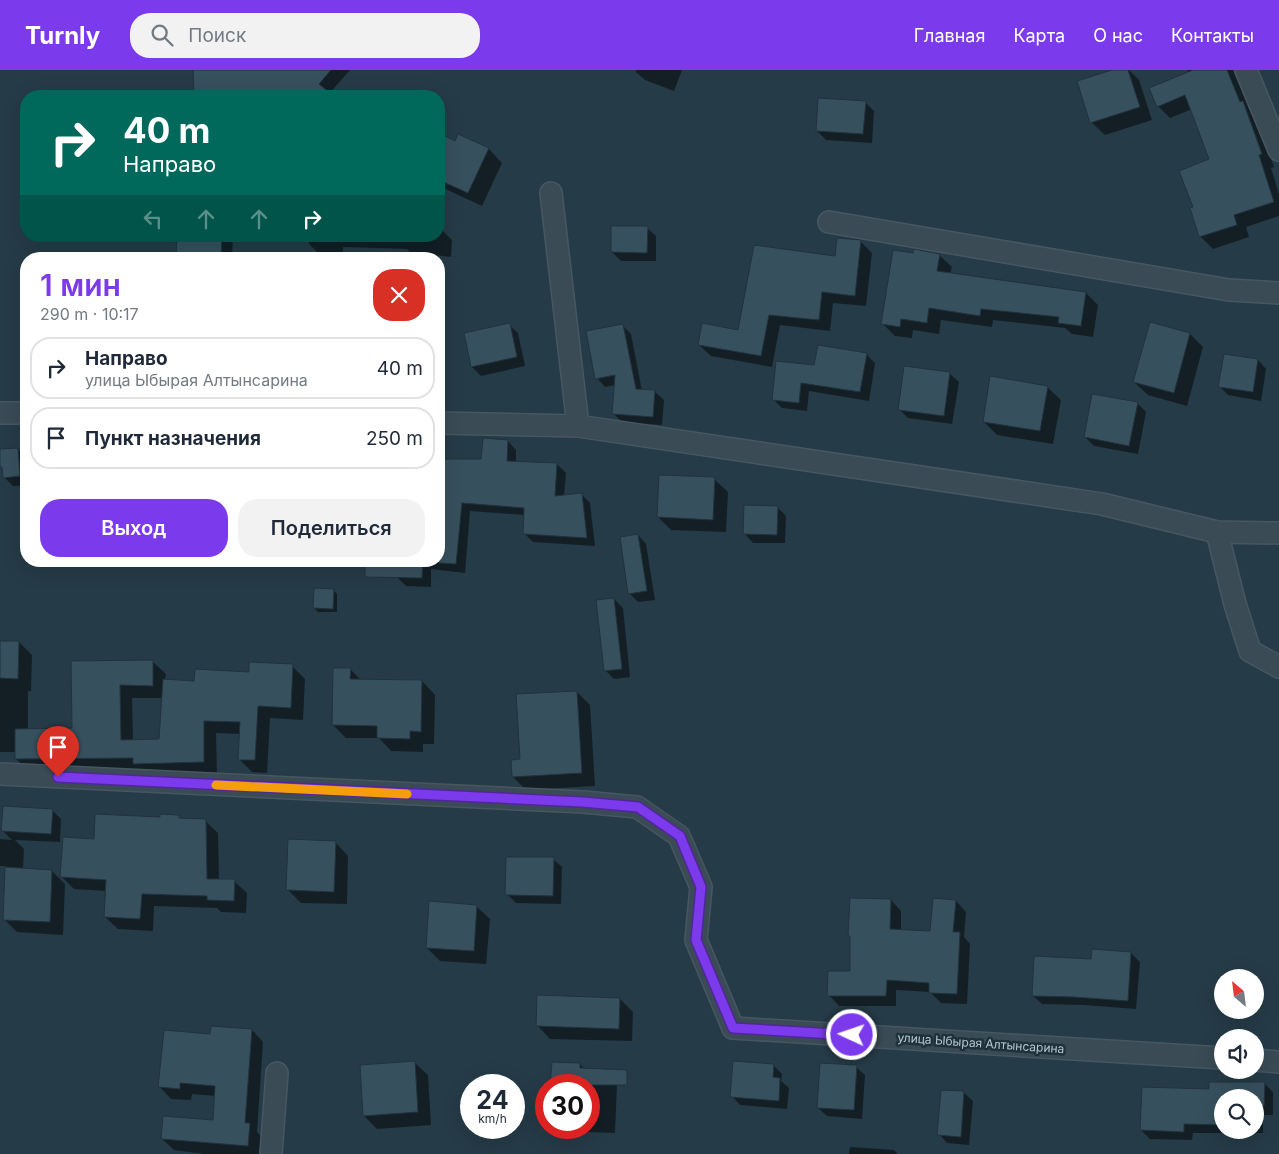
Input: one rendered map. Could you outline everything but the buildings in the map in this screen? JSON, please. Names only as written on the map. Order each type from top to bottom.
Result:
[{"type":"street","points":[[1246,70],[1279,150]]},
{"type":"street","points":[[551,193],[578,426]]},
{"type":"street","points":[[829,222],[1229,290],[1279,293]]},
{"type":"street","points":[[0,413],[20,413]]},
{"type":"street","points":[[445,423],[578,426],[1102,504],[1217,532],[1279,534]]},
{"type":"street","points":[[1217,532],[1235,604],[1250,651],[1279,667]]},
{"type":"street","name":"улица Ыбырая Алтынсарина","points":[[0,774],[583,802],[638,807],[680,836],[701,887],[696,940],[733,1028],[1214,1058]]},
{"type":"street","points":[[1264,1061],[1279,1062]]},
{"type":"street","points":[[271,1154],[277,1073]]},
{"type":"slow traffic","points":[[216,785],[407,794]]},
{"type":"route","points":[[58,777],[583,802],[638,807],[680,836],[701,887],[696,940],[733,1028],[852,1035]]}]
